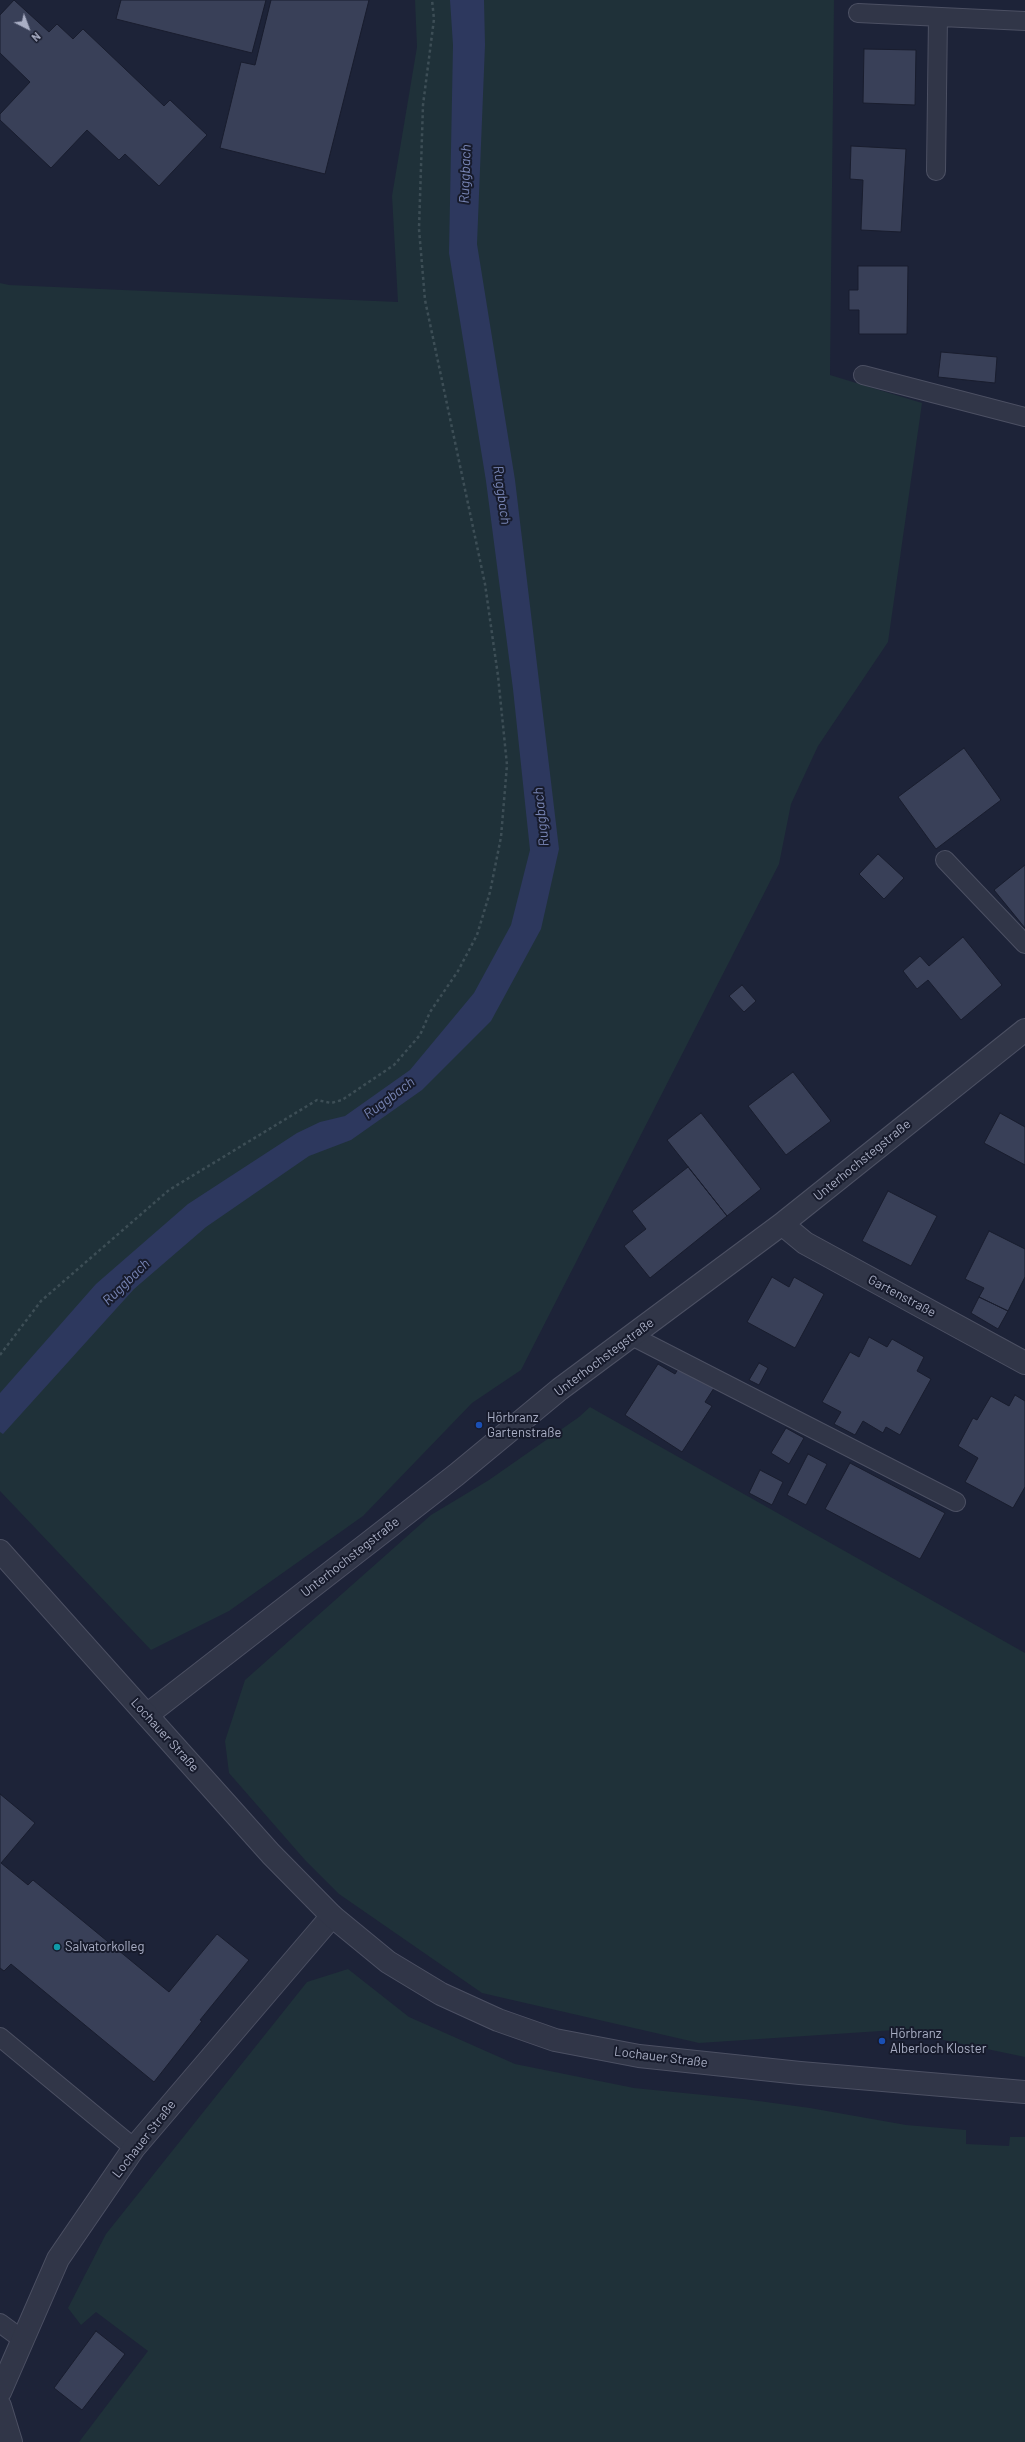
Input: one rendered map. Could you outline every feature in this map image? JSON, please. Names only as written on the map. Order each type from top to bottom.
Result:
[{"type":"street","name":"Unterhochstegstraße","points":[[147,1715],[474,1460],[560,1389],[782,1224],[1025,1030]]},
{"type":"street","name":"Gartenstraße","points":[[782,1224],[805,1243],[1025,1363]]},
{"type":"street","name":"Lochauer Straße","points":[[0,1551],[270,1854],[332,1916],[388,1962],[441,1994],[498,2020],[555,2040],[639,2056],[800,2073],[1025,2092]]},
{"type":"street","name":"Lochauer Straße","points":[[0,2392],[58,2259],[134,2148],[332,1916]]},
{"type":"street","points":[[0,2406],[11,2442]]},
{"type":"lane","points":[[858,13],[1025,21]]},
{"type":"lane","points":[[936,171],[938,17]]},
{"type":"lane","points":[[863,375],[1025,417]]},
{"type":"lane","points":[[945,860],[1025,944]]},
{"type":"lane","points":[[632,1336],[956,1502]]},
{"type":"lane","points":[[0,2037],[134,2148]]},
{"type":"lane","points":[[0,2323],[23,2340]]},
{"type":"path","points":[[0,1355],[41,1301],[169,1190],[317,1100],[331,1102],[342,1100],[394,1065],[420,1035],[430,1012],[458,971],[479,928],[490,892],[501,837],[507,765],[485,584],[425,300],[420,229],[420,180],[423,105],[434,19],[432,0]]},
{"type":"shaded area","points":[[415,0],[834,0],[830,375],[922,403],[888,642],[818,746],[791,804],[779,864],[521,1370],[472,1403],[363,1516],[229,1611],[151,1650],[0,1491],[0,283],[9,285],[398,302],[392,196],[417,47]]},
{"type":"shaded area","points":[[590,1407],[1025,1653],[1025,2057],[896,2030],[699,2043],[482,1993],[339,1894],[305,1860],[229,1773],[225,1741],[245,1680],[431,1515],[489,1480],[579,1417]]},
{"type":"shaded area","points":[[348,1969],[409,2017],[515,2064],[634,2088],[744,2099],[810,2108],[906,2125],[966,2130],[966,2144],[1009,2146],[1010,2137],[1025,2137],[1025,2442],[79,2442],[148,2351],[96,2312],[81,2325],[68,2308],[106,2234],[307,1982]]},
{"type":"water","name":"Ruggbach","points":[[450,0],[484,0],[485,45],[477,244],[515,480],[559,849],[541,929],[491,1021],[422,1090],[351,1140],[309,1156],[206,1227],[134,1289],[3,1434],[0,1432],[0,1393],[96,1284],[188,1204],[297,1133],[320,1122],[345,1116],[410,1070],[474,993],[511,925],[530,850],[513,689],[486,481],[449,253],[453,45]]},
{"type":"building","points":[[14,0],[49,32],[57,24],[73,39],[83,29],[164,106],[170,100],[207,135],[159,186],[125,154],[119,160],[87,130],[51,168],[0,120],[0,114],[30,82],[0,53],[0,15]]},
{"type":"building","points":[[121,0],[266,0],[252,53],[116,19]]},
{"type":"building","points":[[271,0],[369,0],[325,174],[220,148],[241,62],[255,65]]},
{"type":"building","points":[[864,49],[916,50],[915,105],[863,103]]},
{"type":"building","points":[[851,146],[906,149],[901,232],[861,230],[863,180],[850,179]]},
{"type":"building","points":[[858,266],[908,266],[907,334],[859,334],[859,310],[849,310],[849,290],[858,290]]},
{"type":"building","points":[[941,352],[997,357],[995,383],[938,377]]},
{"type":"building","points":[[964,748],[1001,800],[936,849],[898,797]]},
{"type":"building","points":[[878,854],[904,878],[884,899],[859,874]]},
{"type":"building","points":[[1025,865],[1025,928],[994,890]]},
{"type":"building","points":[[963,937],[1002,985],[961,1020],[928,980],[917,989],[903,971],[920,956],[929,966]]},
{"type":"building","points":[[742,985],[756,1001],[744,1012],[729,996]]},
{"type":"building","points":[[793,1072],[831,1121],[786,1155],[748,1106]]},
{"type":"building","points":[[701,1113],[761,1189],[727,1216],[667,1140]]},
{"type":"building","points":[[1000,1113],[1025,1127],[1025,1165],[984,1143]]},
{"type":"building","points":[[688,1167],[727,1216],[650,1278],[624,1246],[646,1229],[632,1211]]},
{"type":"building","points":[[888,1191],[937,1216],[911,1266],[862,1241]]},
{"type":"building","points":[[989,1231],[1025,1249],[1025,1277],[1008,1311],[979,1297],[984,1288],[965,1279]]},
{"type":"building","points":[[772,1277],[789,1287],[794,1277],[824,1294],[795,1348],[747,1322]]},
{"type":"building","points":[[979,1297],[1008,1311],[998,1329],[971,1313]]},
{"type":"building","points":[[869,1337],[887,1347],[892,1339],[924,1357],[917,1371],[931,1379],[900,1435],[886,1427],[883,1433],[863,1421],[855,1435],[834,1424],[841,1412],[822,1402],[850,1352],[859,1357]]},
{"type":"building","points":[[759,1363],[768,1368],[759,1385],[749,1380]]},
{"type":"building","points":[[658,1364],[675,1374],[680,1366],[714,1388],[705,1402],[712,1406],[682,1452],[625,1415]]},
{"type":"building","points":[[1015,1395],[1025,1401],[1025,1487],[1013,1508],[965,1482],[978,1458],[958,1446],[973,1418],[977,1420],[991,1396],[1009,1406]]},
{"type":"building","points":[[786,1428],[804,1438],[789,1464],[771,1453]]},
{"type":"building","points":[[808,1454],[827,1464],[806,1505],[787,1495]]},
{"type":"building","points":[[850,1463],[945,1513],[920,1559],[825,1509]]},
{"type":"building","points":[[760,1470],[783,1482],[772,1505],[749,1493]]},
{"type":"building","name":"Salvatorkolleg","points":[[0,1794],[35,1823],[1,1863],[28,1885],[33,1880],[169,1992],[217,1934],[249,1960],[200,2020],[202,2021],[154,2082],[11,1964],[4,1971],[0,1968]]},
{"type":"building","points":[[96,2331],[125,2354],[82,2410],[54,2388]]},
{"type":"place","name":"Hörbranz Gartenstraße","points":[[479,1425]]},
{"type":"place","name":"Salvatorkolleg","points":[[57,1947]]},
{"type":"place","name":"Hörbranz Alberloch Kloster","points":[[882,2041]]}]
